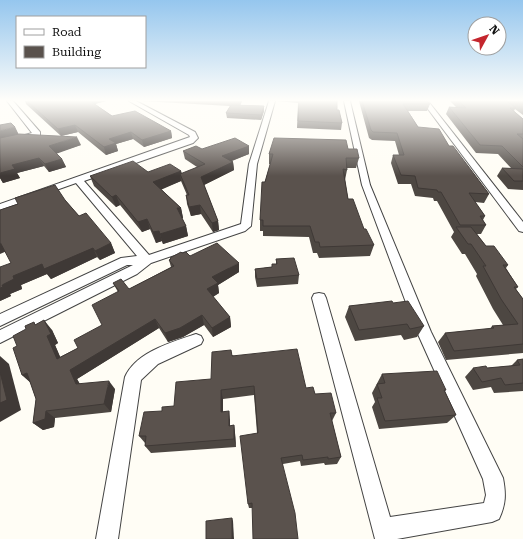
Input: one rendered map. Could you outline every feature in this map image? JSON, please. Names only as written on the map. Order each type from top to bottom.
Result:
[{"type":"street","points":[[0,144],[37,134],[30,126]]},
{"type":"street","points":[[0,207],[190,141],[194,138],[192,134],[178,126]]},
{"type":"street","points":[[0,320],[125,261],[147,260],[241,229],[246,226],[253,164],[264,126]]},
{"type":"street","points":[[319,298],[385,534],[492,512],[496,495],[493,478],[424,332],[366,185],[353,126]]},
{"type":"street","points":[[444,126],[523,229]]},
{"type":"street","points":[[78,180],[147,260]]},
{"type":"street","points":[[0,337],[133,271],[147,260]]},
{"type":"street","points":[[107,539],[133,377],[141,367],[156,358],[196,340]]},
{"type":"building","points":[[0,126],[15,127],[0,131]]},
{"type":"building","points":[[55,126],[70,126],[58,129]]},
{"type":"building","points":[[77,126],[162,126],[171,131],[142,140],[131,132],[109,139],[116,143],[104,147]]},
{"type":"building","points":[[370,126],[417,126],[439,129],[449,146],[453,146],[489,194],[469,193],[485,216],[480,216],[486,225],[460,225],[441,192],[438,192],[437,190],[418,188],[415,176],[401,175],[393,155],[404,155],[397,133],[373,132]]},
{"type":"building","points":[[465,126],[523,126],[523,134],[517,134],[523,139],[523,167],[502,146],[480,145]]},
{"type":"building","points":[[19,134],[77,137],[49,146],[62,159],[45,164],[39,158],[12,165],[15,169],[0,173],[0,138]]},
{"type":"building","points":[[235,138],[249,146],[222,156],[233,162],[201,177],[218,221],[212,223],[200,205],[189,207],[186,195],[189,195],[180,174],[205,164],[183,151],[196,146],[202,149]]},
{"type":"building","points":[[274,138],[346,140],[348,149],[357,149],[359,158],[346,158],[347,170],[343,169],[348,199],[353,199],[364,229],[366,229],[374,245],[320,247],[319,242],[315,242],[310,226],[263,226],[263,220],[260,220],[262,182],[265,182],[273,154],[269,154]]},
{"type":"building","points":[[133,161],[148,172],[170,164],[181,171],[153,182],[181,208],[177,208],[186,226],[160,234],[159,231],[153,232],[147,219],[138,222],[116,195],[112,197],[90,176]]},
{"type":"building","points":[[502,168],[523,169],[523,181],[514,181]]},
{"type":"building","points":[[55,185],[65,200],[79,216],[86,213],[111,243],[95,251],[93,248],[44,269],[42,264],[13,276],[14,279],[2,285],[3,287],[0,288],[0,267],[11,263],[0,242],[0,210],[18,204],[15,198]]},
{"type":"building","points":[[456,227],[471,227],[486,246],[494,246],[508,265],[503,265],[518,287],[514,287],[523,299],[523,344],[454,351],[445,333],[518,324],[501,299],[483,266],[486,266],[471,244],[468,244]]},
{"type":"building","points":[[217,243],[239,263],[212,277],[218,283],[207,289],[230,317],[212,328],[202,315],[180,328],[165,333],[155,319],[70,370],[76,384],[109,381],[104,404],[46,411],[45,419],[33,423],[36,399],[27,373],[22,375],[13,348],[17,346],[13,336],[26,329],[25,326],[34,322],[35,325],[44,320],[51,334],[47,336],[57,359],[78,348],[74,340],[102,325],[92,305],[119,291],[113,283],[121,279],[129,289],[174,266],[169,260],[171,259],[170,258],[181,252],[186,252],[190,256]]},
{"type":"building","points":[[294,258],[299,275],[257,279],[255,269],[272,267],[272,264],[277,264],[276,259]]},
{"type":"building","points":[[392,301],[393,303],[408,301],[424,326],[410,329],[407,324],[359,330],[349,306]]},
{"type":"building","points":[[297,349],[306,388],[313,387],[315,394],[331,393],[336,413],[330,413],[341,457],[303,460],[302,455],[281,458],[295,513],[298,539],[253,539],[252,503],[248,504],[240,436],[258,433],[254,386],[221,390],[221,412],[229,411],[229,426],[234,425],[234,439],[145,446],[146,436],[139,436],[144,412],[162,411],[162,407],[174,406],[176,382],[211,379],[212,352],[231,350],[232,356]]},
{"type":"building","points":[[523,359],[523,383],[505,385],[501,378],[482,382],[473,368],[520,365],[517,360]]},
{"type":"building","points":[[437,371],[456,415],[385,421],[377,398],[382,398],[377,384],[385,383],[382,374]]},
{"type":"building","points":[[0,372],[7,400],[0,403]]},
{"type":"building","points":[[232,518],[232,539],[206,539],[206,521]]}]
